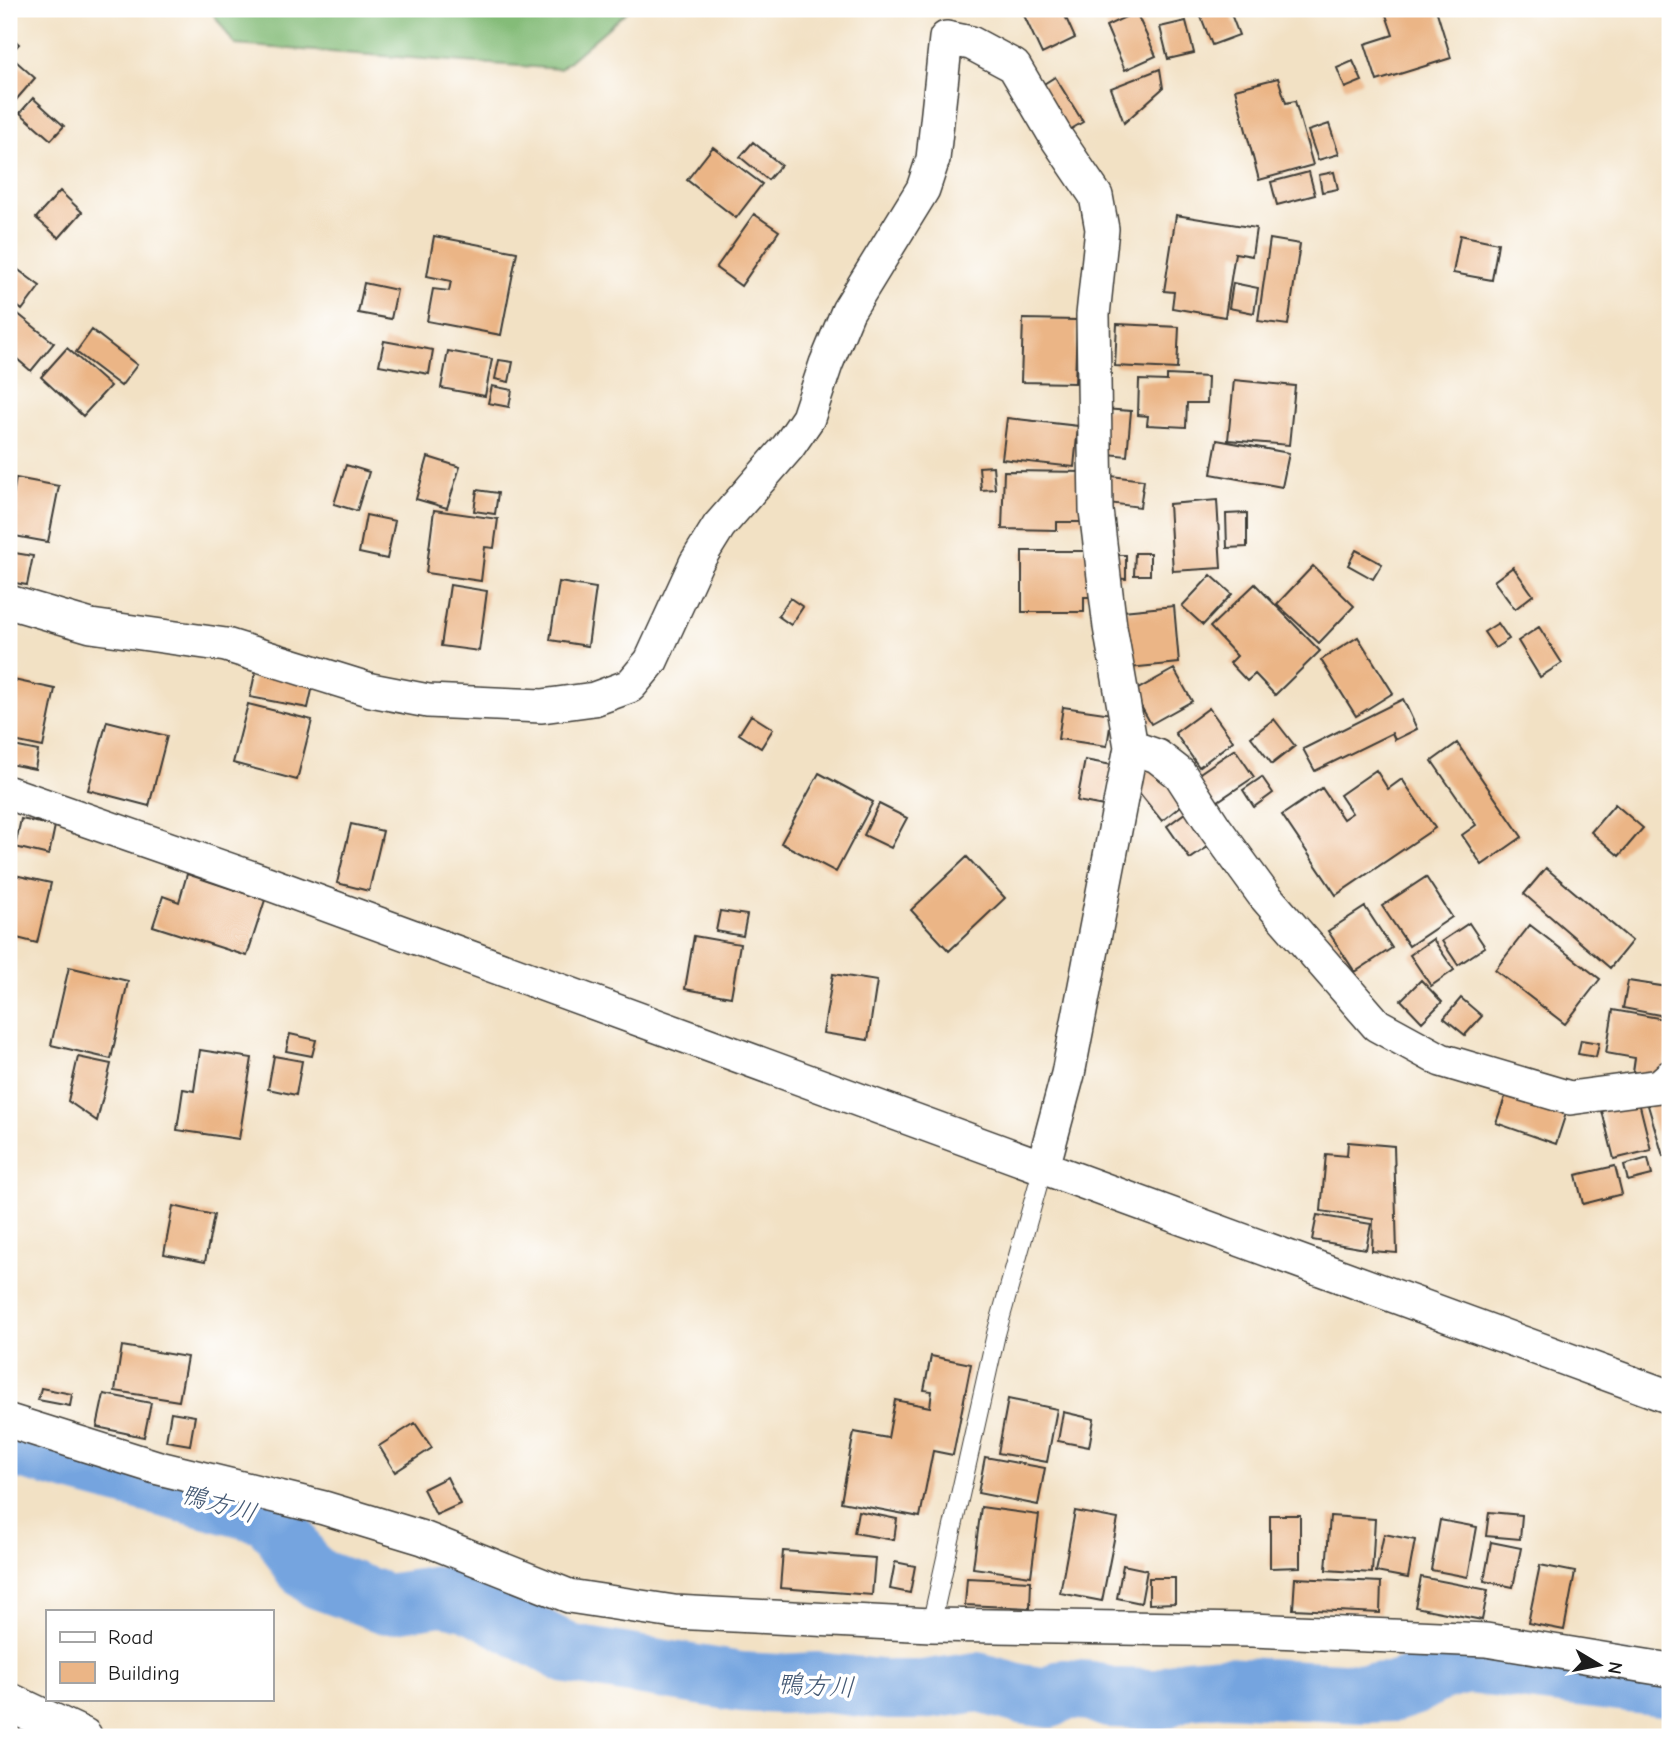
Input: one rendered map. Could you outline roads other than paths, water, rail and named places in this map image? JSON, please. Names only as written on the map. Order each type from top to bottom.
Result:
[{"type":"main road","points":[[9,1702],[83,1737]]},
{"type":"street","points":[[9,602],[91,626],[226,645],[371,690],[428,701],[542,706],[594,699],[630,686],[652,661],[696,563],[719,526],[788,447],[808,418],[826,364],[849,311],[923,189],[933,159],[946,38],[971,43],[1014,66],[1056,137],[1096,196],[1102,229],[1093,315],[1096,510],[1110,627],[1131,747],[1068,1074],[1043,1167]]},
{"type":"street","points":[[1131,747],[1157,756],[1180,774],[1263,894],[1377,1025],[1441,1060],[1570,1098],[1660,1086],[1670,1077]]},
{"type":"street","points":[[9,793],[267,883],[1475,1328],[1670,1397]]},
{"type":"street","points":[[9,1420],[159,1468],[324,1508],[423,1538],[569,1596],[674,1612],[931,1625],[1252,1630],[1486,1640],[1670,1670]]},
{"type":"lane","points":[[931,1625],[996,1334],[1043,1167]]},
{"type":"waterway","name":"鴨方川","points":[[9,1446],[268,1515],[284,1534],[302,1565],[318,1579],[387,1604],[440,1596],[468,1600],[568,1654],[741,1682],[817,1682],[889,1690],[923,1690],[977,1682],[1020,1694],[1050,1698],[1064,1689],[1091,1691],[1109,1698],[1162,1699],[1187,1689],[1223,1686],[1362,1693],[1394,1692],[1412,1686],[1437,1672],[1468,1664],[1670,1688]]}]
